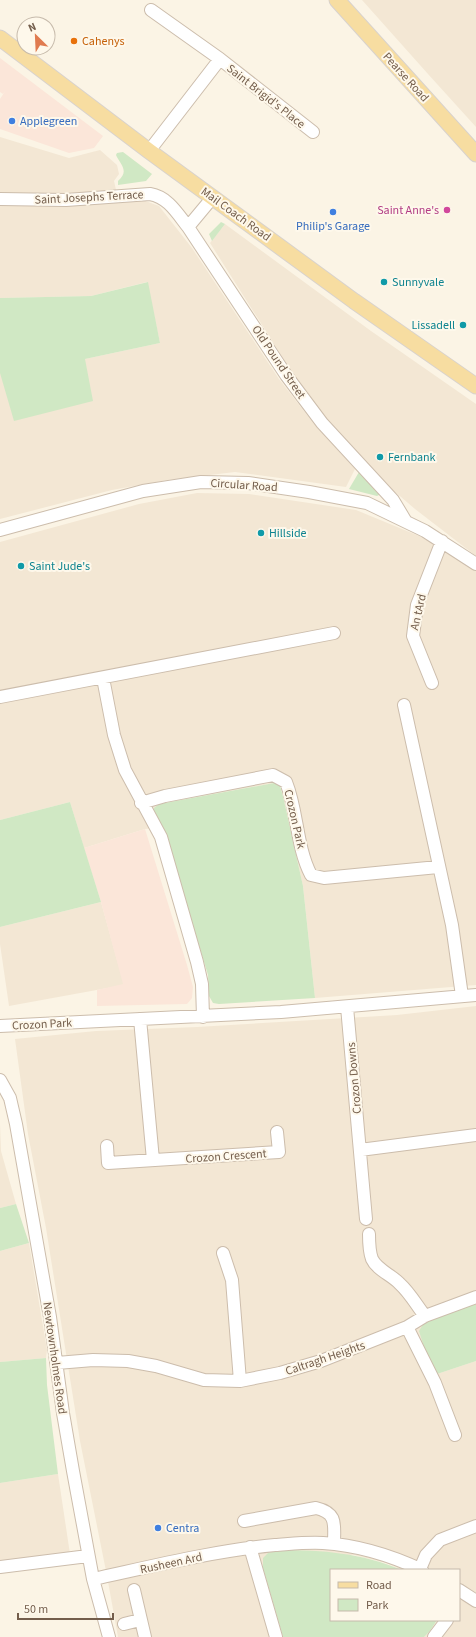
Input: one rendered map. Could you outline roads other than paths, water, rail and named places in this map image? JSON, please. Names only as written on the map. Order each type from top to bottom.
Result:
[{"type":"main road","name":"Pearse Road","points":[[337,0],[476,154]]},
{"type":"main road","name":"Mail Coach Road","points":[[0,38],[149,151],[354,300],[476,386]]},
{"type":"street","name":"Saint Brigid's Place","points":[[151,10],[220,59],[313,132]]},
{"type":"street","name":"Saint Brigid's Place","points":[[149,151],[220,59]]},
{"type":"street","name":"Saint Josephs Terrace","points":[[0,199],[66,200],[150,194],[158,195],[173,207],[188,227]]},
{"type":"street","points":[[188,227],[213,197]]},
{"type":"street","name":"Old Pound Street","points":[[188,227],[286,375],[322,423],[393,500],[405,520]]},
{"type":"street","name":"Circular Road","points":[[0,530],[143,491],[201,482],[248,483],[309,492],[367,503],[405,520],[442,541],[476,564]]},
{"type":"street","name":"An tArd","points":[[432,682],[413,636],[417,605],[442,541]]},
{"type":"street","points":[[0,698],[334,633]]},
{"type":"street","points":[[103,678],[114,735],[125,770],[160,837],[197,962],[202,984],[203,1017]]},
{"type":"street","points":[[404,705],[428,813],[438,867],[452,925],[462,996]]},
{"type":"street","name":"Crozon Park","points":[[141,802],[273,775],[286,782],[291,795],[304,863],[311,875],[324,878],[438,867]]},
{"type":"street","name":"Crozon Park","points":[[0,1026],[203,1017],[347,1007],[476,995]]},
{"type":"street","name":"Crozon Downs","points":[[347,1007],[366,1219]]},
{"type":"street","points":[[140,1019],[153,1160]]},
{"type":"street","name":"Newtownholmes Road","points":[[0,1080],[10,1098],[16,1124],[88,1556],[109,1637]]},
{"type":"street","name":"Crozon Crescent","points":[[107,1146],[108,1163],[279,1152],[277,1132]]},
{"type":"street","points":[[360,1150],[476,1135]]},
{"type":"street","points":[[369,1234],[370,1252],[373,1261],[381,1269],[392,1275],[425,1316]]},
{"type":"street","points":[[223,1253],[232,1280],[240,1381]]},
{"type":"street","name":"Caltragh Heights","points":[[57,1364],[93,1360],[128,1361],[156,1366],[204,1380],[240,1381],[280,1373],[322,1361],[407,1327],[425,1316],[476,1298]]},
{"type":"street","points":[[407,1327],[435,1383],[455,1435]]},
{"type":"street","points":[[244,1521],[316,1508],[326,1511],[333,1518],[334,1544]]},
{"type":"street","name":"Rusheen Ard","points":[[421,1569],[426,1555],[440,1540],[476,1526]]},
{"type":"street","name":"Rusheen Ard","points":[[93,1579],[250,1547],[303,1543],[334,1544],[393,1558],[419,1569]]},
{"type":"street","points":[[250,1547],[276,1637]]},
{"type":"street","points":[[0,1568],[88,1556]]},
{"type":"street","name":"Rusheen Ard","points":[[134,1590],[145,1637]]},
{"type":"street","points":[[461,1595],[476,1601]]},
{"type":"street","points":[[124,1624],[140,1620]]},
{"type":"street","points":[[434,1637],[445,1621]]},
{"type":"place","name":"Cahenys","points":[[74,41]]},
{"type":"place","name":"Applegreen","points":[[12,121]]},
{"type":"place","name":"Saint Anne's","points":[[447,210]]},
{"type":"place","name":"Philip's Garage","points":[[333,212]]},
{"type":"place","name":"Sunnyvale","points":[[384,282]]},
{"type":"place","name":"Lissadell","points":[[463,325]]},
{"type":"place","name":"Fernbank","points":[[380,457]]},
{"type":"place","name":"Hillside","points":[[261,533]]},
{"type":"place","name":"Saint Jude's","points":[[21,566]]},
{"type":"place","name":"Centra","points":[[158,1528]]}]
